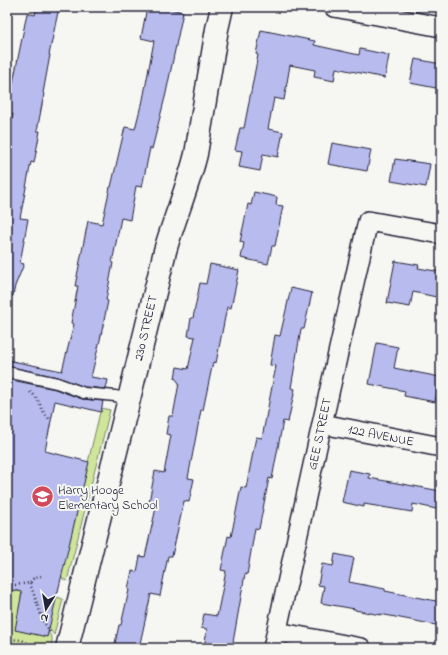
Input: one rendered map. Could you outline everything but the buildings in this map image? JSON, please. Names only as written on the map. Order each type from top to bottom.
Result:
[{"type":"street","name":"230 STREET","points":[[59,641],[129,398],[171,229],[196,154],[222,7]]},
{"type":"street","points":[[334,7],[441,27]]},
{"type":"street","name":"GEE STREET","points":[[275,640],[368,220],[441,234]]},
{"type":"street","name":"122 AVENUE","points":[[322,424],[441,447]]},
{"type":"street","points":[[275,640],[361,648]]},
{"type":"lane","points":[[7,372],[57,383],[84,393],[129,398]]},
{"type":"path","points":[[26,389],[40,402],[44,414],[50,419]]},
{"type":"path","points":[[7,586],[30,583],[33,579],[41,576]]},
{"type":"path","points":[[30,583],[43,621],[59,641]]},
{"type":"path","points":[[7,638],[9,640],[22,640],[36,648]]},
{"type":"green space","points":[[101,408],[110,410],[67,581],[63,579],[61,575]]},
{"type":"green space","points":[[20,585],[52,638],[51,648],[7,648],[7,589]]},
{"type":"green space","points":[[51,595],[63,599],[54,635],[41,612]]},
{"type":"place","name":"Harry Hooge Elementary School","points":[[43,497]]}]
